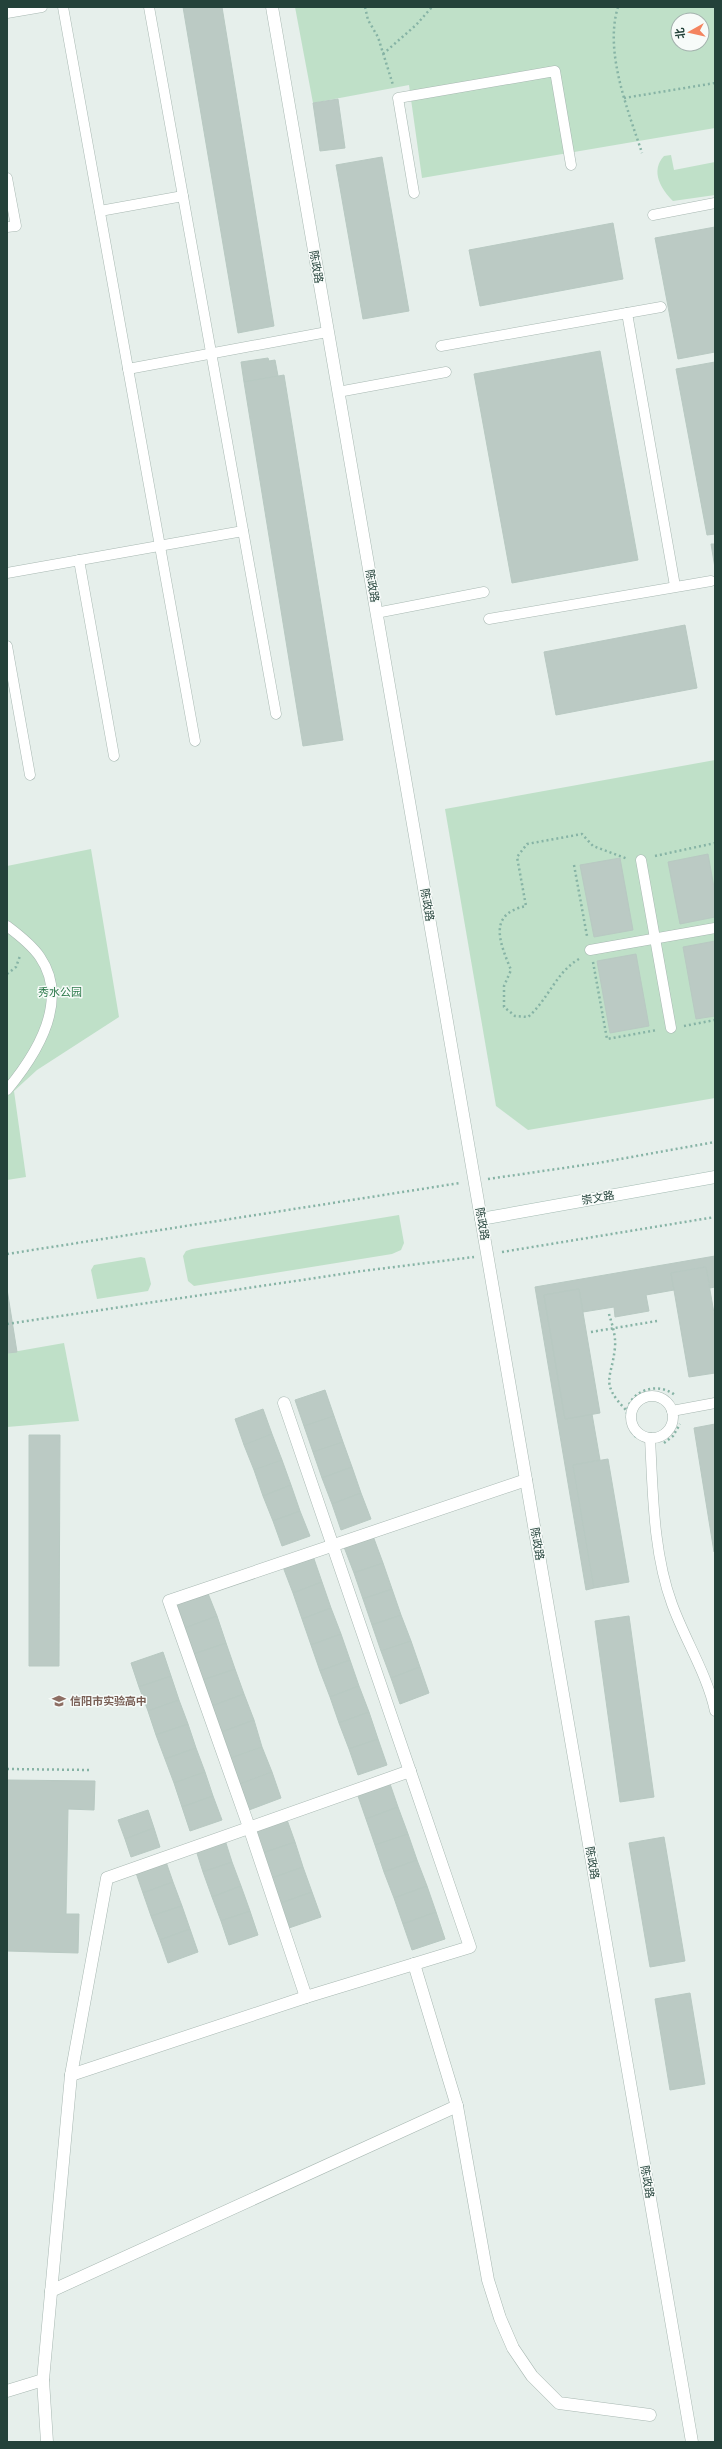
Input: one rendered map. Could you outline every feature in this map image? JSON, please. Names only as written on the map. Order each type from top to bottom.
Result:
[{"type":"street","name":"陈政路","points":[[272,7],[692,2442]]},
{"type":"street","name":"崇文路","points":[[481,1219],[715,1177]]},
{"type":"street","points":[[71,2075],[306,1998],[470,1947],[284,1403]]},
{"type":"street","points":[[306,1998],[249,1827],[169,1601],[526,1480]]},
{"type":"street","points":[[47,2442],[43,2380],[71,2075],[107,1878],[410,1771]]},
{"type":"street","points":[[414,1964],[457,2106],[488,2280],[500,2318],[513,2348],[532,2376],[559,2403],[650,2415]]},
{"type":"street","points":[[51,2291],[457,2106]]},
{"type":"street","points":[[7,2391],[43,2380]]},
{"type":"lane","points":[[7,13],[42,7]]},
{"type":"lane","points":[[63,7],[195,741]]},
{"type":"lane","points":[[149,7],[276,714]]},
{"type":"lane","points":[[414,192],[398,98],[555,71],[571,165]]},
{"type":"lane","points":[[7,178],[16,226],[7,227]]},
{"type":"lane","points":[[100,211],[183,196]]},
{"type":"lane","points":[[653,215],[715,203]]},
{"type":"lane","points":[[441,346],[661,307]]},
{"type":"lane","points":[[628,313],[675,586]]},
{"type":"lane","points":[[128,369],[328,332]]},
{"type":"lane","points":[[338,392],[446,372]]},
{"type":"lane","points":[[7,573],[243,531]]},
{"type":"lane","points":[[79,560],[114,756]]},
{"type":"lane","points":[[489,619],[711,581]]},
{"type":"lane","points":[[376,612],[484,592]]},
{"type":"lane","points":[[7,646],[30,775]]},
{"type":"lane","points":[[642,860],[671,1028]]},
{"type":"lane","points":[[7,926],[26,941],[40,957],[49,974],[52,1002],[44,1034],[21,1073],[7,1090]]},
{"type":"lane","points":[[590,952],[655,938],[715,928]]},
{"type":"lane","points":[[648,1396],[658,1396],[667,1402],[672,1411],[672,1421],[668,1430],[660,1436],[650,1438],[640,1435],[633,1428],[630,1418],[632,1408],[638,1400],[648,1396]]},
{"type":"lane","points":[[672,1411],[715,1403]]},
{"type":"lane","points":[[650,1438],[653,1494],[662,1565],[671,1603],[711,1694],[715,1712]]},
{"type":"path","points":[[366,7],[368,20],[378,37],[398,98]]},
{"type":"path","points":[[383,54],[416,25],[432,7]]},
{"type":"path","points":[[618,7],[615,16],[615,42],[624,98],[642,152]]},
{"type":"path","points":[[624,98],[715,83]]},
{"type":"path","points":[[590,952],[567,968],[546,998],[528,1017],[515,1016],[504,1007],[504,986],[511,970],[503,950],[500,924],[506,914],[516,908],[526,906],[517,857],[527,844],[582,834],[594,846],[631,860],[642,860],[715,843]]},
{"type":"path","points":[[574,865],[607,1039],[715,1020]]},
{"type":"path","points":[[7,974],[16,967],[26,941]]},
{"type":"path","points":[[7,1254],[598,1163],[715,1142]]},
{"type":"path","points":[[7,1324],[362,1271],[458,1261],[715,1217]]},
{"type":"path","points":[[609,1314],[613,1328],[615,1347],[608,1375],[610,1388],[616,1400],[626,1410]]},
{"type":"path","points":[[591,1332],[657,1321]]},
{"type":"path","points":[[663,1445],[673,1436],[684,1420]]},
{"type":"path","points":[[7,1769],[91,1770]]},
{"type":"green space","points":[[295,7],[715,7],[715,128],[422,178],[409,85],[313,103]]},
{"type":"green space","points":[[671,155],[674,170],[715,162],[715,195],[673,201],[661,185],[658,174],[660,162],[664,156]]},
{"type":"green space","points":[[715,760],[715,1098],[528,1130],[496,1106],[445,809]]},
{"type":"green space","name":"秀水公园","points":[[91,849],[119,1017],[37,1070],[14,1091],[26,1177],[7,1180],[7,866]]},
{"type":"green space","points":[[399,1215],[404,1243],[401,1250],[392,1254],[194,1286],[188,1281],[183,1256],[186,1251],[192,1249]]},
{"type":"green space","points":[[141,1257],[145,1258],[151,1284],[148,1291],[97,1299],[91,1270],[94,1265]]},
{"type":"green space","points":[[64,1343],[79,1421],[7,1427],[7,1353]]},
{"type":"building","points":[[183,7],[222,7],[274,326],[238,333]]},
{"type":"building","points":[[338,99],[345,148],[320,151],[313,103]]},
{"type":"building","points":[[382,157],[409,311],[363,319],[336,165]]},
{"type":"building","points":[[613,223],[623,279],[480,306],[469,250]]},
{"type":"building","points":[[715,227],[715,352],[678,359],[655,238]]},
{"type":"building","points":[[600,351],[638,560],[512,583],[474,374]]},
{"type":"building","points":[[268,358],[269,361],[275,360],[278,376],[244,382],[241,362]]},
{"type":"building","points":[[715,362],[715,534],[707,535],[676,369]]},
{"type":"building","points":[[284,375],[343,740],[303,746],[244,382]]},
{"type":"building","points":[[711,544],[715,544],[715,568]]},
{"type":"building","points":[[685,625],[697,688],[556,715],[544,652]]},
{"type":"building","points":[[708,854],[715,893],[715,917],[680,924],[668,862]]},
{"type":"building","points":[[620,858],[633,930],[594,937],[580,865]]},
{"type":"building","points":[[715,941],[715,1016],[696,1019],[683,947]]},
{"type":"building","points":[[636,954],[649,1026],[610,1033],[597,961]]},
{"type":"building","points":[[715,1256],[715,1287],[710,1288],[706,1267],[671,1273],[674,1290],[646,1295],[649,1311],[615,1317],[614,1307],[583,1312],[579,1289],[544,1295],[565,1419],[592,1414],[600,1460],[573,1465],[594,1588],[586,1590],[535,1287]]},
{"type":"building","points":[[706,1267],[715,1319],[715,1373],[689,1377],[671,1273]]},
{"type":"building","points":[[7,1289],[17,1352],[7,1353]]},
{"type":"building","points":[[579,1289],[600,1413],[565,1419],[544,1295]]},
{"type":"building","points":[[325,1390],[334,1416],[304,1426],[295,1400]]},
{"type":"building","points":[[263,1409],[272,1434],[244,1445],[235,1419]]},
{"type":"building","points":[[334,1416],[343,1442],[313,1452],[304,1426]]},
{"type":"building","points":[[715,1424],[715,1552],[714,1552],[694,1428]]},
{"type":"building","points":[[272,1434],[282,1460],[254,1470],[244,1445]]},
{"type":"building","points":[[29,1435],[60,1435],[59,1666],[29,1666]]},
{"type":"building","points":[[343,1442],[352,1467],[322,1478],[313,1452]]},
{"type":"building","points":[[608,1459],[629,1582],[594,1588],[573,1465]]},
{"type":"building","points":[[282,1460],[291,1485],[263,1496],[254,1470]]},
{"type":"building","points":[[352,1467],[361,1493],[332,1504],[322,1478]]},
{"type":"building","points":[[291,1485],[300,1511],[273,1521],[263,1496]]},
{"type":"building","points":[[361,1493],[371,1519],[341,1530],[332,1504]]},
{"type":"building","points":[[300,1511],[310,1536],[282,1546],[273,1521]]},
{"type":"building","points":[[373,1536],[383,1563],[354,1573],[344,1547]]},
{"type":"building","points":[[313,1556],[322,1582],[293,1593],[283,1567]]},
{"type":"building","points":[[383,1563],[392,1589],[363,1599],[354,1573]]},
{"type":"building","points":[[322,1582],[331,1608],[302,1619],[293,1593]]},
{"type":"building","points":[[392,1589],[401,1615],[372,1625],[363,1599]]},
{"type":"building","points":[[207,1591],[217,1616],[185,1628],[176,1602]]},
{"type":"building","points":[[331,1608],[341,1634],[311,1645],[302,1619]]},
{"type":"building","points":[[401,1615],[411,1641],[381,1651],[372,1625]]},
{"type":"building","points":[[217,1616],[226,1643],[194,1654],[185,1628]]},
{"type":"building","points":[[629,1616],[654,1797],[620,1802],[595,1621]]},
{"type":"building","points":[[341,1634],[350,1660],[320,1671],[311,1645]]},
{"type":"building","points":[[411,1641],[420,1667],[391,1678],[381,1651]]},
{"type":"building","points":[[226,1643],[235,1669],[203,1680],[194,1654]]},
{"type":"building","points":[[163,1652],[171,1676],[139,1687],[131,1663]]},
{"type":"building","points":[[350,1660],[359,1686],[330,1697],[320,1671]]},
{"type":"building","points":[[420,1667],[429,1693],[400,1704],[391,1678]]},
{"type":"building","points":[[235,1669],[244,1694],[212,1706],[203,1680]]},
{"type":"building","points":[[171,1676],[179,1700],[148,1711],[139,1687]]},
{"type":"building","points":[[359,1686],[369,1712],[339,1723],[330,1697]]},
{"type":"building","points":[[244,1694],[254,1720],[222,1732],[212,1706]]},
{"type":"building","points":[[179,1700],[188,1724],[156,1735],[148,1711]]},
{"type":"building","points":[[369,1712],[378,1739],[349,1749],[339,1723]]},
{"type":"building","points":[[254,1720],[262,1747],[231,1758],[222,1732]]},
{"type":"building","points":[[188,1724],[196,1748],[165,1759],[156,1735]]},
{"type":"building","points":[[378,1739],[387,1765],[358,1775],[349,1749]]},
{"type":"building","points":[[262,1747],[272,1772],[240,1784],[231,1758]]},
{"type":"building","points":[[196,1748],[205,1772],[174,1783],[165,1759]]},
{"type":"building","points":[[205,1772],[213,1796],[182,1807],[174,1783]]},
{"type":"building","points":[[272,1772],[281,1798],[249,1810],[240,1784]]},
{"type":"building","points":[[7,1780],[95,1781],[94,1810],[68,1809],[66,1914],[79,1914],[78,1953],[7,1951]]},
{"type":"building","points":[[389,1781],[398,1807],[366,1819],[357,1793]]},
{"type":"building","points":[[213,1796],[222,1820],[190,1831],[182,1807]]},
{"type":"building","points":[[398,1807],[408,1834],[375,1845],[366,1819]]},
{"type":"building","points":[[148,1810],[154,1828],[125,1839],[118,1820]]},
{"type":"building","points":[[286,1817],[295,1842],[263,1853],[254,1828]]},
{"type":"building","points":[[154,1828],[160,1847],[131,1857],[125,1839]]},
{"type":"building","points":[[408,1834],[417,1860],[384,1872],[375,1845]]},
{"type":"building","points":[[224,1837],[232,1862],[203,1872],[195,1847]]},
{"type":"building","points":[[664,1837],[685,1961],[650,1967],[629,1843]]},
{"type":"building","points":[[295,1842],[303,1867],[272,1878],[263,1853]]},
{"type":"building","points":[[165,1859],[173,1882],[143,1893],[135,1870]]},
{"type":"building","points":[[417,1860],[427,1886],[394,1898],[384,1872]]},
{"type":"building","points":[[232,1862],[241,1886],[212,1897],[203,1872]]},
{"type":"building","points":[[303,1867],[312,1892],[281,1903],[272,1878]]},
{"type":"building","points":[[173,1882],[182,1906],[151,1916],[143,1893]]},
{"type":"building","points":[[241,1886],[250,1911],[221,1921],[212,1897]]},
{"type":"building","points":[[427,1886],[436,1912],[403,1924],[394,1898]]},
{"type":"building","points":[[312,1892],[321,1917],[289,1928],[281,1903]]},
{"type":"building","points":[[182,1906],[190,1929],[160,1940],[151,1916]]},
{"type":"building","points":[[250,1911],[258,1935],[229,1945],[221,1921]]},
{"type":"building","points":[[436,1912],[445,1939],[412,1950],[403,1924]]},
{"type":"building","points":[[190,1929],[198,1952],[168,1963],[160,1940]]},
{"type":"building","points":[[690,1993],[705,2084],[670,2090],[655,1999]]},
{"type":"place","name":"信阳市实验高中","points":[[59,1701]]}]
